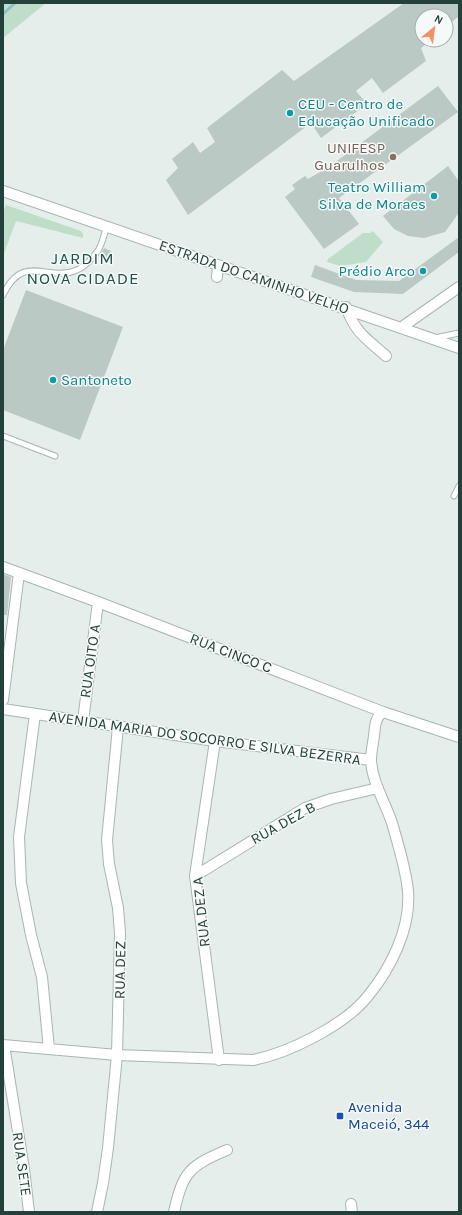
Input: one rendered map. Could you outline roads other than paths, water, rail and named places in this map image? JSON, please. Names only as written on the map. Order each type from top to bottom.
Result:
[{"type":"street","name":"ESTRADA DO CAMINHO VELHO","points":[[3,191],[107,226],[218,266],[346,307],[459,348]]},
{"type":"street","points":[[217,277],[218,266]]},
{"type":"street","points":[[402,327],[459,287]]},
{"type":"street","points":[[346,307],[352,324],[386,356]]},
{"type":"street","name":"RUA CINCO C","points":[[3,567],[383,712],[459,737]]},
{"type":"street","points":[[3,700],[19,573]]},
{"type":"street","name":"RUA OITO A","points":[[82,721],[98,602]]},
{"type":"street","name":"AVENIDA MARIA DO SOCORRO E SILVA BEZERRA","points":[[3,709],[215,741],[371,760],[378,788],[392,822],[408,890],[408,913],[402,934],[393,955],[368,997],[349,1014],[317,1036],[272,1057],[253,1060],[219,1060],[117,1055],[4,1045]]},
{"type":"street","points":[[371,760],[376,719],[383,712]]},
{"type":"street","points":[[35,714],[19,837],[21,884],[31,935],[42,977],[49,1049]]},
{"type":"street","name":"RUA DEZ","points":[[96,1212],[103,1183],[108,1148],[117,1055],[120,933],[118,908],[109,864],[107,840],[118,727]]},
{"type":"street","name":"RUA DEZ A","points":[[215,741],[195,876],[219,1060]]},
{"type":"street","name":"RUA DEZ B","points":[[195,876],[305,808],[331,799],[378,788]]},
{"type":"street","name":"RUA SETE","points":[[4,1045],[24,1169],[29,1212]]},
{"type":"street","points":[[174,1212],[183,1180],[191,1169],[202,1160],[227,1150]]},
{"type":"lane","points":[[3,295],[7,286],[15,277],[24,272],[37,270],[62,273],[76,271],[98,251],[107,226]]},
{"type":"lane","points":[[434,339],[459,333]]},
{"type":"lane","points":[[3,436],[55,456]]},
{"type":"lane","points":[[454,496],[459,486]]},
{"type":"waterway","points":[[3,14],[15,3]]},
{"type":"place","name":"CEU - Centro de Educação Unificado","points":[[290,113]]},
{"type":"place","name":"UNIFESP Guarulhos","points":[[393,157]]},
{"type":"place","name":"Teatro William Silva de Moraes","points":[[434,196]]},
{"type":"place","name":"Prédio Arco","points":[[423,271]]},
{"type":"place","name":"Santoneto","points":[[53,380]]},
{"type":"place","name":"Avenida Maceió, 344","points":[[340,1116]]},
{"type":"district","name":"JARDIM NOVA CIDADE","points":[[83,268]]}]
